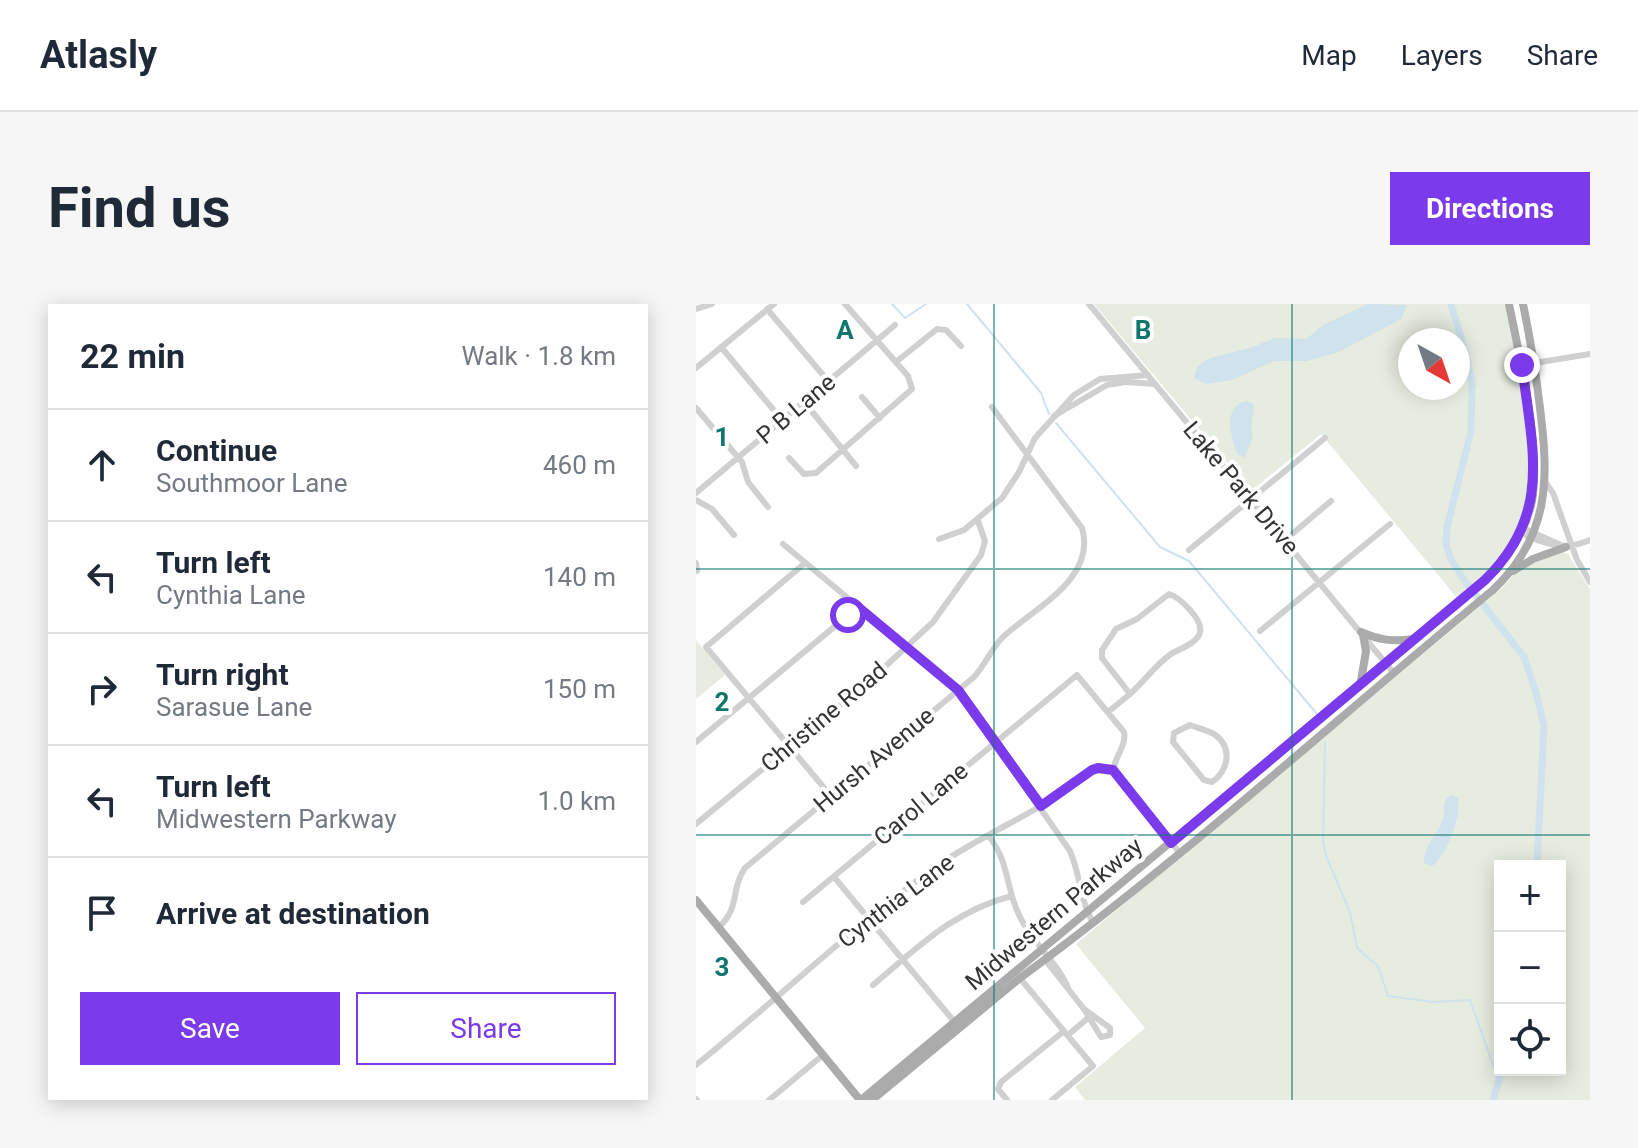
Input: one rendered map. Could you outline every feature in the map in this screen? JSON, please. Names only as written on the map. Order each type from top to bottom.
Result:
[{"type":"main road","name":"Midwestern Parkway","points":[[860,1100],[1017,975],[1043,949],[1459,602],[1502,562],[1522,530],[1532,502],[1534,469],[1522,365],[1509,304]]},
{"type":"main road","name":"Midwestern Parkway","points":[[1017,975],[1048,959],[1179,852],[1493,590],[1509,573],[1533,536],[1546,483],[1545,447],[1523,304]]},
{"type":"main road","points":[[1509,573],[1533,559],[1567,546]]},
{"type":"main road","points":[[1362,634],[1395,642],[1413,639]]},
{"type":"main road","points":[[1361,683],[1366,667],[1362,634]]},
{"type":"main road","points":[[696,900],[860,1100]]},
{"type":"main road","name":"Midwestern Parkway","points":[[872,1100],[957,1025]]},
{"type":"main road","points":[[885,1100],[895,1081]]},
{"type":"street","points":[[696,309],[712,304]]},
{"type":"street","points":[[789,458],[804,474],[812,474],[912,389],[911,382],[896,362],[845,304]]},
{"type":"street","name":"Lake Park Drive","points":[[1089,304],[1393,672]]},
{"type":"street","points":[[696,368],[771,307],[829,382]]},
{"type":"street","name":"P B Lane","points":[[696,493],[895,325]]},
{"type":"street","points":[[896,362],[937,329],[946,330],[961,346]]},
{"type":"street","points":[[721,347],[782,420]]},
{"type":"street","points":[[1522,365],[1590,354]]},
{"type":"street","points":[[939,539],[978,521],[1008,490],[1035,438],[1064,402],[1091,383],[1111,377],[1148,375]]},
{"type":"street","points":[[1054,416],[1107,385],[1125,382],[1155,384]]},
{"type":"street","points":[[862,397],[880,418]]},
{"type":"street","points":[[805,403],[856,466]]},
{"type":"street","name":"Hursh Avenue","points":[[719,927],[731,914],[739,877],[745,868],[978,673],[1000,640],[1071,579],[1081,564],[1085,549],[1082,528],[992,407]]},
{"type":"street","points":[[696,408],[738,458],[748,482],[768,507]]},
{"type":"street","points":[[1189,550],[1325,438]]},
{"type":"street","points":[[1546,483],[1553,493],[1567,546],[1590,582]]},
{"type":"street","points":[[696,500],[712,509],[734,535]]},
{"type":"street","points":[[1285,540],[1331,501]]},
{"type":"street","name":"Christine Road","points":[[696,824],[907,648],[933,622],[981,555],[985,541],[978,521]]},
{"type":"street","points":[[1260,631],[1390,524]]},
{"type":"street","points":[[1522,530],[1551,546],[1567,546],[1590,540]]},
{"type":"street","points":[[783,544],[958,690],[1070,851],[1078,869],[1087,913],[1093,922]]},
{"type":"street","points":[[696,563],[697,571]]},
{"type":"street","points":[[805,563],[706,647],[831,796]]},
{"type":"street","points":[[1130,694],[1102,658],[1102,650],[1118,627],[1137,619],[1163,597],[1173,595],[1197,622],[1199,634],[1167,657],[1130,694],[1108,712],[1125,736],[1113,770],[1179,852]]},
{"type":"street","points":[[696,742],[858,607]]},
{"type":"street","name":"Carol Lane","points":[[803,902],[1077,675],[1108,712]]},
{"type":"street","points":[[1190,725],[1217,736],[1227,753],[1227,764],[1221,774],[1212,782],[1204,780],[1173,742],[1174,733],[1190,725]]},
{"type":"street","name":"Cynthia Lane","points":[[696,1065],[942,862],[1041,806],[1092,770],[1113,770]]},
{"type":"street","points":[[1221,774],[1242,795],[1224,815]]},
{"type":"street","points":[[989,836],[1006,865],[1012,896],[1022,922],[1101,1037],[1110,1035],[1110,1028],[1084,1009]]},
{"type":"street","points":[[834,877],[957,1025]]},
{"type":"street","points":[[873,985],[962,914],[991,901],[1012,896]]},
{"type":"street","points":[[1017,975],[1093,1066],[1052,1100]]},
{"type":"street","points":[[1007,1100],[998,1089],[1001,1082],[1088,1018]]},
{"type":"street","points":[[769,1100],[823,1055]]},
{"type":"shaded area","points":[[1094,304],[1507,304],[1529,428],[1529,491],[1523,520],[1505,554],[1458,599],[1321,434],[1251,491]]},
{"type":"shaded area","points":[[1562,552],[1568,554],[1590,589],[1590,1100],[1085,1100],[1075,1087],[1145,1028],[1076,944],[1502,588],[1518,570]]},
{"type":"shaded area","points":[[696,640],[725,675],[696,699]]},
{"type":"water","points":[[1368,304],[1407,305],[1401,319],[1339,352],[1307,361],[1274,361],[1232,380],[1206,384],[1194,378],[1196,369],[1207,359],[1275,338],[1306,339],[1325,324]]},
{"type":"water","points":[[1246,401],[1254,404],[1253,436],[1244,458],[1237,453],[1230,423],[1234,409]]},
{"type":"water","points":[[1451,795],[1458,798],[1455,825],[1443,854],[1432,866],[1424,863],[1425,852],[1442,823],[1444,804]]},
{"type":"waterway","points":[[892,304],[905,318],[926,304]]},
{"type":"waterway","points":[[967,304],[1041,393],[1049,414]]},
{"type":"waterway","points":[[1451,304],[1472,384],[1471,431],[1447,527],[1446,545],[1464,580],[1524,657],[1536,693],[1544,726],[1537,860]]},
{"type":"waterway","points":[[1056,423],[1160,547],[1189,561],[1317,714]]},
{"type":"waterway","points":[[1325,742],[1323,842],[1350,912],[1357,948],[1378,966],[1388,996],[1433,1002],[1470,1000],[1498,1086]]},
{"type":"waterway","points":[[1493,1100],[1500,1076]]},
{"type":"route","points":[[848,615],[858,607],[958,690],[1041,806],[1092,770],[1113,770],[1171,843],[1485,580],[1502,562],[1523,528],[1532,502],[1534,469],[1522,365]]}]
